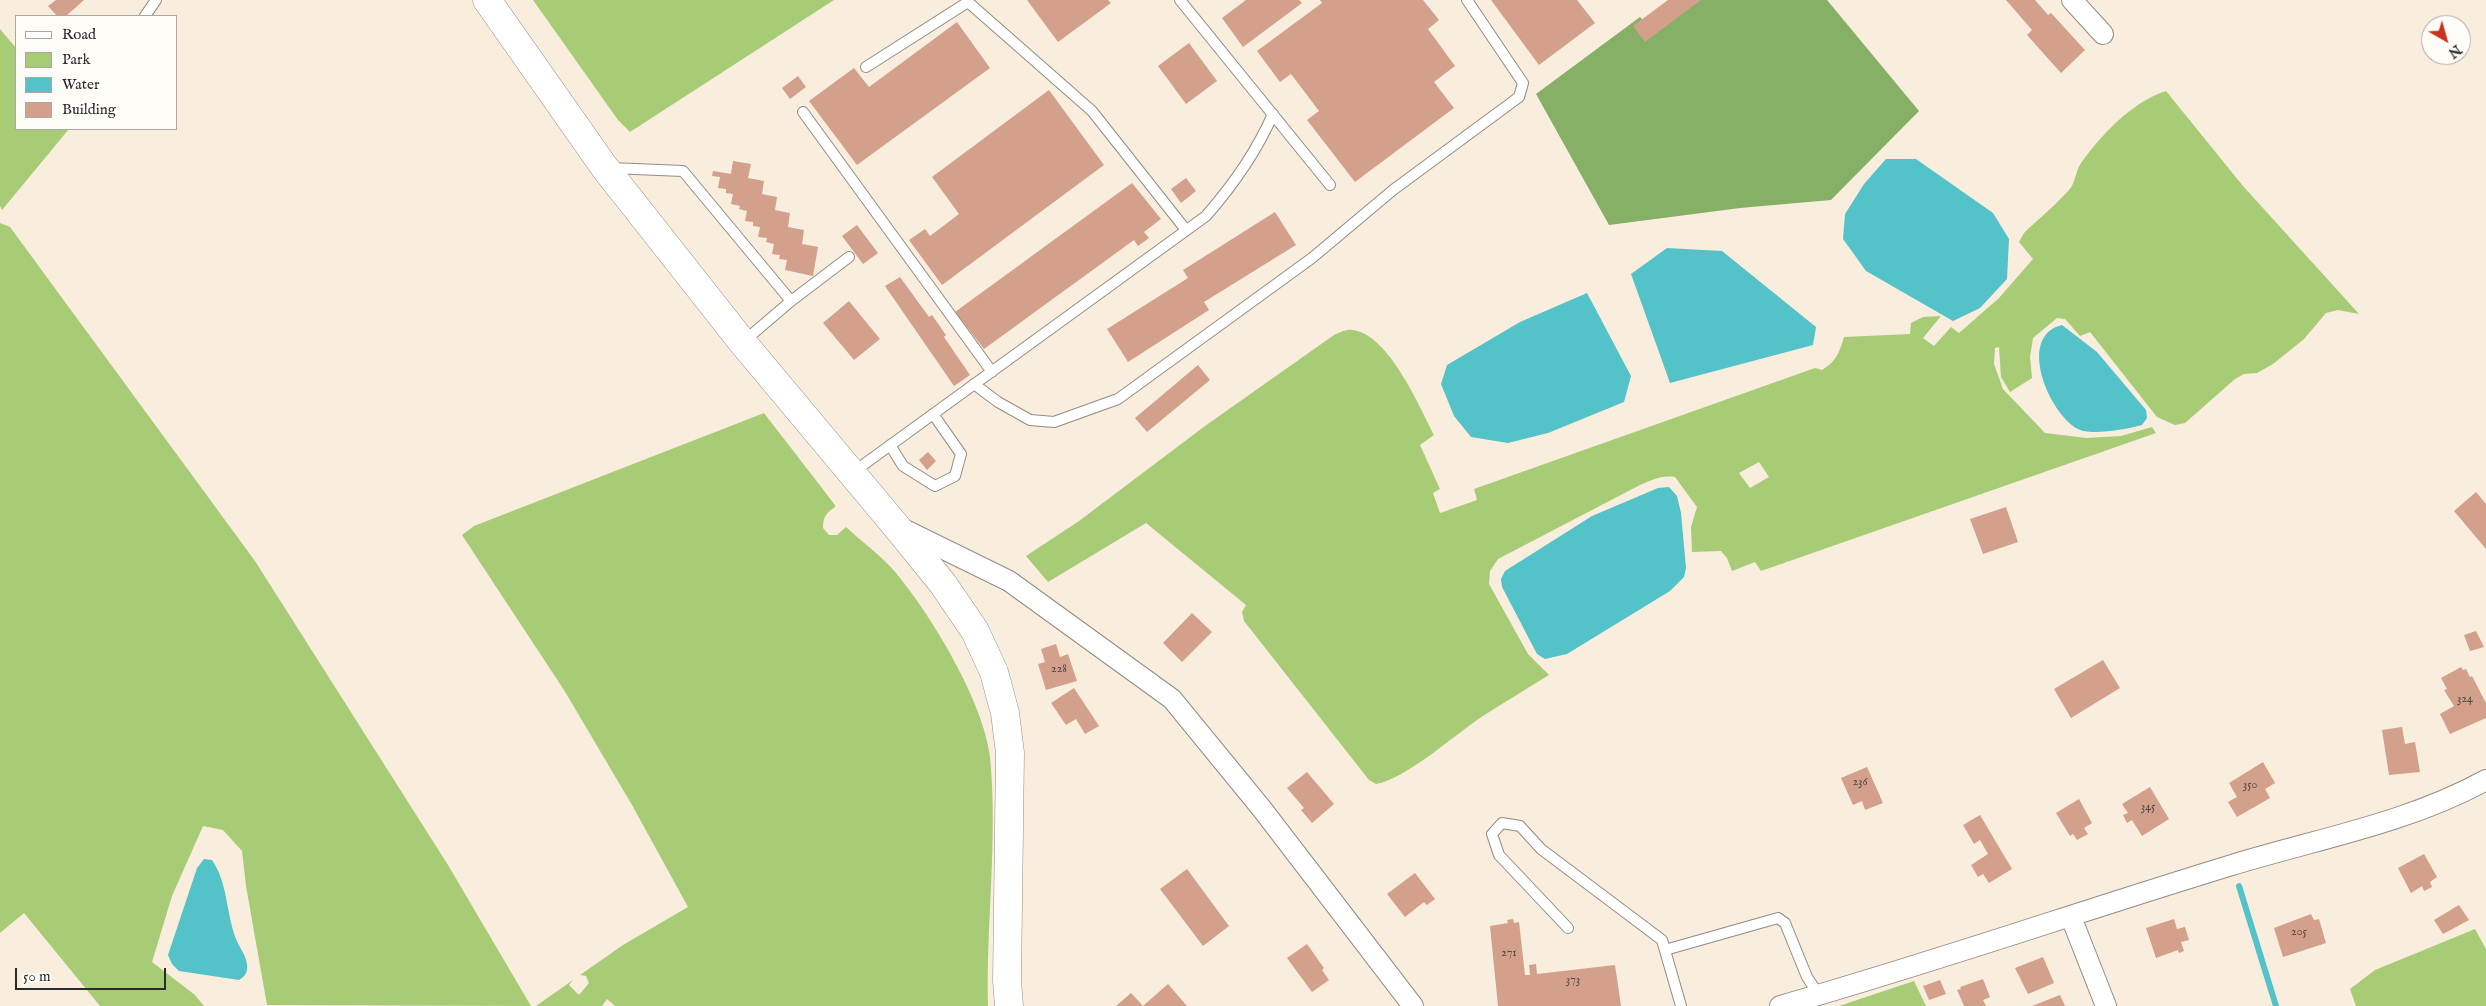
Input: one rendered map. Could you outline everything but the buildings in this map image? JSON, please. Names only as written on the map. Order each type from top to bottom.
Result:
[{"type":"main road","points":[[487,0],[605,168],[743,343],[952,596],[975,631],[994,672],[1005,713],[1010,753],[1007,980],[1009,1006]]},
{"type":"street","points":[[2072,0],[2103,34]]},
{"type":"street","points":[[896,526],[1009,581],[1172,699],[1262,809],[1309,873],[1413,1006]]},
{"type":"street","points":[[1780,1006],[2070,917],[2231,865],[2381,822],[2438,802],[2486,780]]},
{"type":"street","points":[[2070,917],[2106,1006]]},
{"type":"lane","points":[[146,15],[156,0]]},
{"type":"lane","points":[[1180,0],[1330,185]]},
{"type":"lane","points":[[974,384],[998,402],[1030,420],[1054,422],[1118,399],[1312,258],[1393,190],[1519,97],[1523,82],[1467,0]]},
{"type":"lane","points":[[866,67],[968,2],[1092,111],[1186,230]]},
{"type":"lane","points":[[803,112],[992,372]]},
{"type":"lane","points":[[851,473],[1206,216],[1233,185],[1260,143],[1273,114]]},
{"type":"lane","points":[[605,168],[683,171],[791,301]]},
{"type":"lane","points":[[743,343],[791,301],[849,257]]},
{"type":"lane","points":[[890,445],[903,466],[935,486],[955,476],[961,454],[933,414]]},
{"type":"lane","points":[[1568,928],[1499,855],[1492,834],[1502,823],[1520,826],[1541,849],[1662,940],[1681,1006]]},
{"type":"lane","points":[[1665,950],[1778,918],[1785,923],[1807,977],[1819,995]]},
{"type":"green space","points":[[533,0],[834,0],[630,132],[618,120]]},
{"type":"green space","points":[[1698,0],[1827,0],[1919,111],[1831,200],[1740,208],[1609,225],[1536,94],[1640,17],[1654,32]]},
{"type":"green space","points":[[0,29],[15,47],[15,130],[68,130],[2,210],[0,206]]},
{"type":"green space","points":[[2166,91],[2243,186],[2359,314],[2338,310],[2326,313],[2304,339],[2273,364],[2257,373],[2244,374],[2235,379],[2185,423],[2175,425],[2157,417],[2090,332],[2080,336],[2065,319],[2057,318],[2033,338],[2030,357],[2032,378],[2010,392],[2001,377],[1999,347],[1995,348],[1994,364],[2003,389],[2045,433],[2086,438],[2121,436],[2152,427],[2156,433],[1761,571],[1755,562],[1732,571],[1727,558],[1721,551],[1692,552],[1691,527],[1697,507],[1675,477],[1661,477],[1640,485],[1498,559],[1490,571],[1489,584],[1528,654],[1549,675],[1477,720],[1428,757],[1388,781],[1376,784],[1369,780],[1244,621],[1242,612],[1246,605],[1146,523],[1048,582],[1026,556],[1079,521],[1205,426],[1334,335],[1346,330],[1353,330],[1366,335],[1379,344],[1401,374],[1420,407],[1434,435],[1420,445],[1440,489],[1433,493],[1440,513],[1477,500],[1474,489],[1815,368],[1822,370],[1837,356],[1844,337],[1910,334],[1911,323],[1923,317],[1941,316],[1923,338],[1934,346],[1951,327],[1959,333],[1999,298],[2033,259],[2019,242],[2024,233],[2069,190],[2081,163],[2108,130],[2130,111],[2153,96]],"holes":[[[1759,462],[1769,477],[1750,488],[1739,473]]]},
{"type":"green space","points":[[0,223],[10,227],[255,561],[448,865],[531,1006],[267,1005],[246,886],[242,851],[223,830],[203,826],[172,896],[152,962],[195,995],[204,1006],[100,1006],[24,913],[0,933]]},
{"type":"green space","points":[[764,413],[835,505],[826,516],[823,528],[829,535],[837,535],[846,527],[896,573],[940,635],[978,711],[986,735],[990,757],[992,788],[993,819],[988,1006],[615,1006],[607,999],[602,1006],[536,1006],[573,980],[569,985],[579,995],[589,983],[586,976],[580,975],[623,945],[688,907],[632,805],[564,690],[462,535],[474,526]]},
{"type":"green space","points":[[2475,929],[2486,949],[2486,1006],[2356,1006],[2350,989],[2375,970]]},
{"type":"green space","points":[[1914,981],[1926,1006],[1839,1006]]},
{"type":"water","points":[[1886,159],[1916,159],[1993,213],[2009,239],[2007,279],[1980,308],[1953,321],[1866,271],[1843,239],[1845,214],[1864,184]]},
{"type":"water","points":[[1667,248],[1722,251],[1816,327],[1813,345],[1670,383],[1631,274]]},
{"type":"water","points":[[1587,293],[1631,376],[1624,402],[1548,433],[1508,443],[1471,437],[1454,416],[1441,384],[1447,365],[1520,322]]},
{"type":"water","points":[[2062,325],[2097,352],[2146,410],[2147,418],[2142,425],[2091,432],[2078,429],[2067,421],[2048,392],[2042,376],[2039,359],[2041,344],[2048,332]]},
{"type":"water","points":[[1669,487],[1677,496],[1681,513],[1686,568],[1684,577],[1670,591],[1567,654],[1545,659],[1537,654],[1502,587],[1501,579],[1505,571],[1592,516],[1658,488]]},
{"type":"water","points":[[204,859],[212,860],[221,878],[233,929],[237,942],[244,954],[247,967],[246,973],[239,980],[179,971],[172,964],[168,955],[197,868]]},
{"type":"waterway","points":[[2239,886],[2276,1006]]}]
